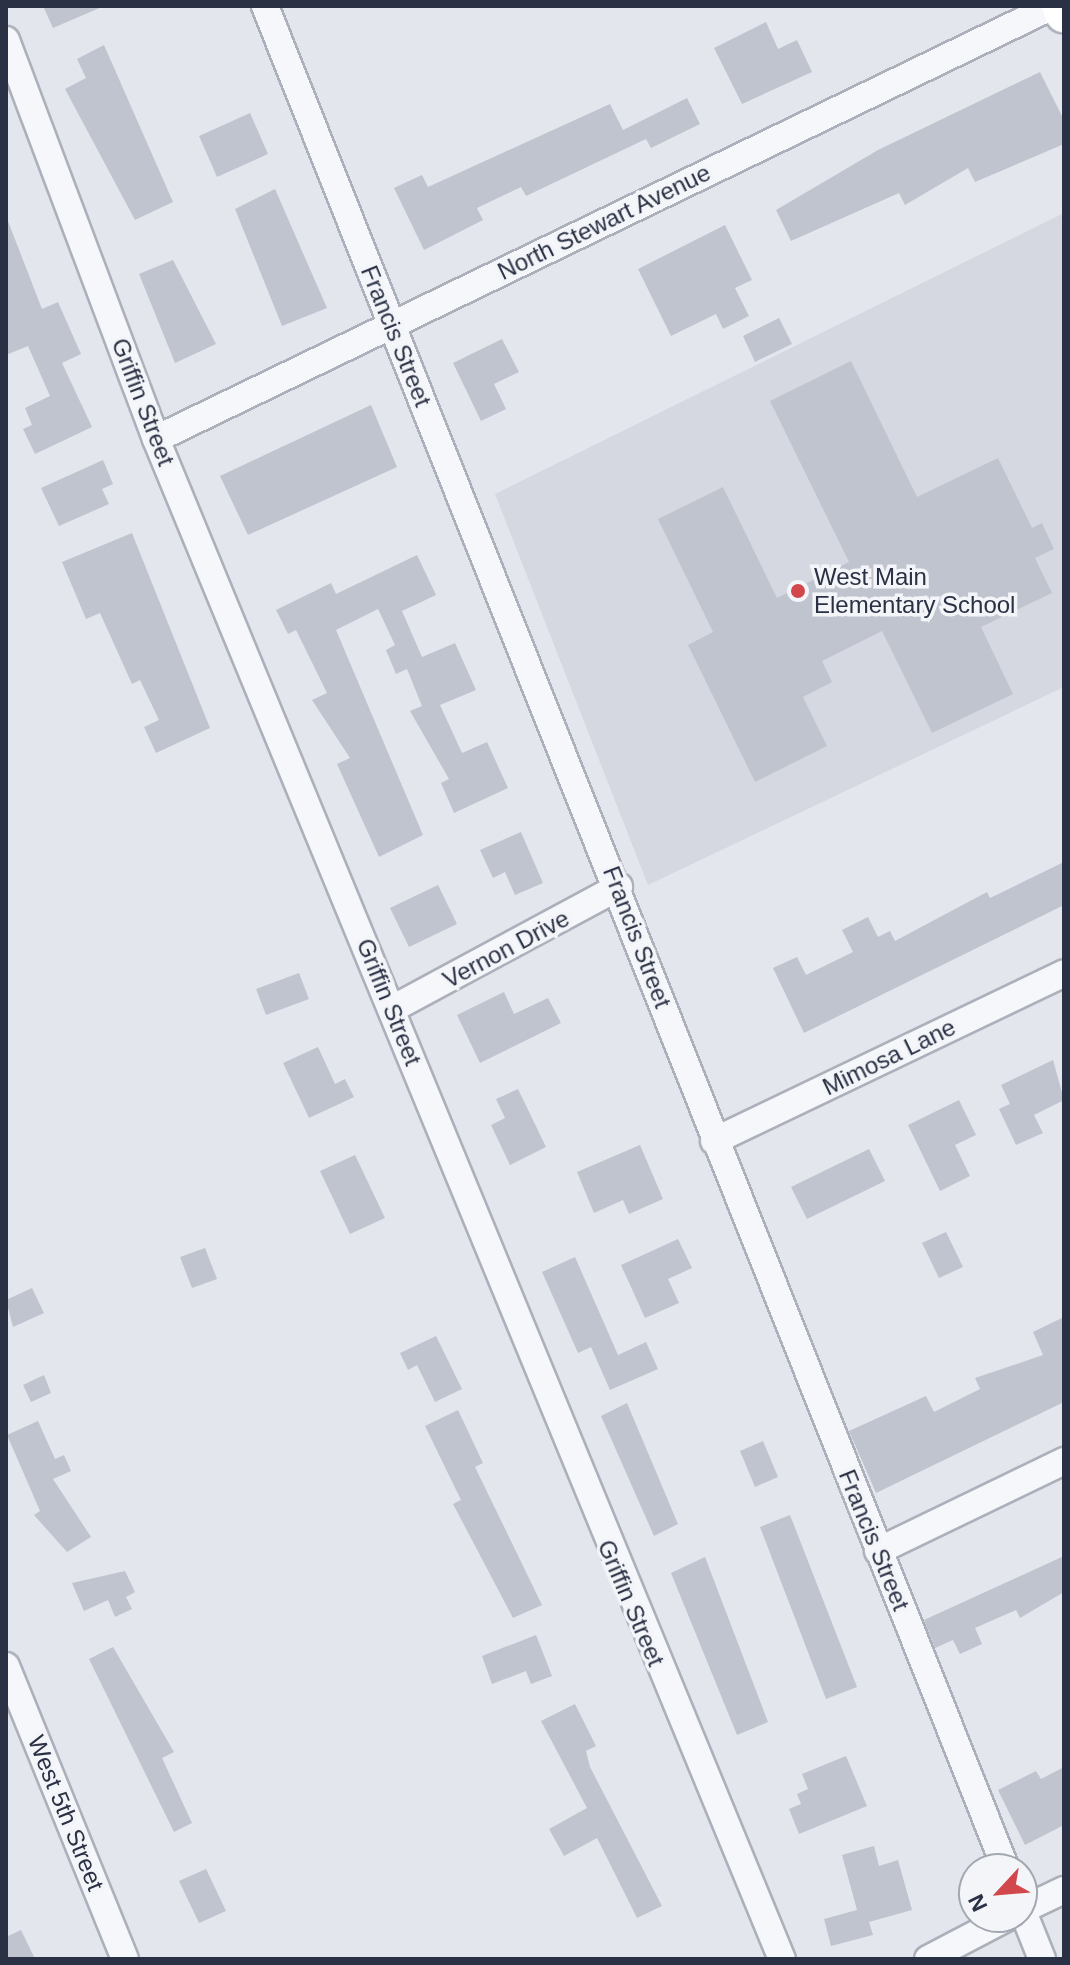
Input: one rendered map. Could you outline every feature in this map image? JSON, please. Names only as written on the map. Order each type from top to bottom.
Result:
[{"type":"main road","points":[[1061,6],[1064,13]]},
{"type":"street","name":"Francis Street","points":[[265,6],[390,325],[619,887],[714,1141],[1000,1853]]},
{"type":"street","name":"North Stewart Avenue","points":[[156,439],[1053,6]]},
{"type":"street","name":"Griffin Street","points":[[6,40],[156,439],[392,1009],[602,1535],[782,1959]]},
{"type":"street","name":"Vernon Drive","points":[[392,1009],[619,887]]},
{"type":"street","name":"Mimosa Lane","points":[[714,1141],[1064,973]]},
{"type":"street","points":[[878,1551],[1064,1461]]},
{"type":"street","name":"West 5th Street","points":[[6,1666],[125,1959]]},
{"type":"street","points":[[1038,1902],[1064,1890]]},
{"type":"street","points":[[928,1959],[978,1933]]},
{"type":"street","points":[[1031,1933],[1042,1959]]},
{"type":"shaded area","name":"West Main Elementary School","points":[[1064,213],[1064,687],[648,885],[495,494]]},
{"type":"building","points":[[43,6],[104,6],[53,28]]},
{"type":"building","points":[[766,22],[778,49],[797,40],[812,72],[742,104],[714,48]]},
{"type":"building","points":[[104,45],[173,202],[135,220],[65,89],[86,78],[77,59]]},
{"type":"building","points":[[1040,72],[1064,120],[1064,144],[975,182],[968,168],[905,205],[899,193],[791,241],[776,210],[878,150]]},
{"type":"building","points":[[687,98],[700,124],[651,148],[646,139],[526,196],[521,187],[477,208],[483,220],[424,250],[394,188],[422,175],[428,187],[610,104],[623,130]]},
{"type":"building","points":[[250,113],[268,154],[217,177],[199,136]]},
{"type":"building","points":[[275,189],[327,308],[282,326],[235,209]]},
{"type":"building","points":[[6,216],[42,309],[58,302],[81,354],[62,363],[92,427],[35,454],[23,429],[32,425],[25,408],[50,396],[28,346],[6,355]]},
{"type":"building","points":[[725,225],[752,280],[735,288],[749,316],[723,329],[716,314],[671,336],[638,269]]},
{"type":"building","points":[[173,260],[216,344],[175,363],[139,274]]},
{"type":"building","points":[[779,318],[792,344],[755,362],[743,336]]},
{"type":"building","points":[[502,339],[519,372],[494,384],[506,409],[481,421],[453,363]]},
{"type":"building","points":[[851,361],[917,497],[998,458],[1032,528],[1042,523],[1054,549],[1035,558],[1052,593],[981,627],[1013,694],[932,733],[882,631],[822,661],[832,682],[803,697],[827,746],[755,782],[688,645],[713,632],[658,519],[723,487],[777,598],[849,562],[770,401]]},
{"type":"building","points":[[371,405],[397,467],[248,535],[220,476]]},
{"type":"building","points":[[103,460],[113,484],[102,489],[109,504],[59,526],[41,488]]},
{"type":"building","points":[[132,533],[210,728],[156,753],[144,727],[159,720],[140,680],[132,684],[100,613],[86,619],[62,562]]},
{"type":"building","points":[[417,555],[436,595],[402,611],[422,657],[455,643],[476,690],[440,705],[462,753],[487,742],[508,788],[454,813],[441,783],[449,779],[410,711],[422,706],[407,669],[396,674],[386,650],[395,645],[378,609],[336,630],[423,835],[379,857],[337,764],[350,758],[312,700],[327,693],[296,630],[288,634],[276,610],[331,583],[336,594]]},
{"type":"building","points":[[521,832],[543,883],[515,895],[505,872],[493,878],[480,850]]},
{"type":"building","points":[[1064,862],[1064,905],[804,1033],[773,968],[797,957],[806,975],[853,952],[842,930],[868,917],[878,937],[890,931],[895,941],[987,892],[990,898]]},
{"type":"building","points":[[438,885],[457,924],[409,947],[390,908]]},
{"type":"building","points":[[299,973],[309,999],[266,1015],[256,989]]},
{"type":"building","points":[[504,992],[514,1014],[548,998],[561,1023],[480,1063],[457,1015]]},
{"type":"building","points":[[318,1047],[335,1084],[345,1079],[354,1097],[309,1118],[283,1063]]},
{"type":"building","points":[[1053,1060],[1064,1100],[1034,1115],[1043,1133],[1016,1145],[999,1109],[1010,1104],[1001,1085]]},
{"type":"building","points":[[518,1089],[546,1147],[510,1165],[491,1125],[505,1118],[496,1099]]},
{"type":"building","points":[[959,1100],[976,1135],[955,1145],[970,1176],[940,1191],[908,1125]]},
{"type":"building","points":[[640,1145],[663,1199],[629,1214],[623,1200],[594,1213],[577,1172]]},
{"type":"building","points":[[869,1149],[885,1181],[807,1219],[791,1187]]},
{"type":"building","points":[[355,1155],[385,1218],[350,1234],[320,1171]]},
{"type":"building","points":[[946,1232],[963,1267],[939,1278],[922,1243]]},
{"type":"building","points":[[678,1239],[692,1268],[668,1279],[679,1303],[645,1318],[621,1265]]},
{"type":"building","points":[[205,1248],[217,1279],[192,1288],[180,1257]]},
{"type":"building","points":[[575,1257],[618,1355],[646,1342],[658,1369],[610,1390],[591,1347],[578,1353],[542,1272]]},
{"type":"building","points":[[32,1288],[44,1313],[13,1327],[6,1300]]},
{"type":"building","points":[[1064,1317],[1064,1402],[876,1493],[849,1431],[926,1396],[934,1412],[980,1389],[975,1378],[1043,1355],[1033,1332]]},
{"type":"building","points":[[436,1336],[462,1389],[435,1402],[417,1365],[408,1370],[400,1353]]},
{"type":"building","points":[[44,1375],[51,1393],[31,1402],[23,1385]]},
{"type":"building","points":[[627,1403],[678,1524],[654,1536],[601,1416]]},
{"type":"building","points":[[458,1410],[483,1463],[475,1467],[542,1605],[513,1618],[453,1504],[461,1500],[425,1426]]},
{"type":"building","points":[[38,1421],[55,1459],[64,1455],[71,1471],[53,1479],[91,1537],[67,1552],[34,1515],[40,1511],[7,1435]]},
{"type":"building","points":[[763,1441],[778,1477],[755,1487],[740,1451]]},
{"type":"building","points":[[790,1515],[857,1687],[826,1699],[760,1527]]},
{"type":"building","points":[[1064,1556],[1064,1592],[1020,1618],[1016,1610],[975,1628],[982,1644],[960,1654],[953,1640],[935,1648],[924,1620]]},
{"type":"building","points":[[705,1557],[768,1722],[737,1735],[671,1573]]},
{"type":"building","points":[[125,1571],[135,1592],[126,1597],[132,1609],[115,1617],[108,1600],[84,1611],[72,1583]]},
{"type":"building","points":[[536,1635],[552,1676],[531,1684],[526,1671],[492,1684],[482,1656]]},
{"type":"building","points":[[113,1647],[174,1752],[162,1758],[192,1823],[174,1832],[89,1659]]},
{"type":"building","points":[[575,1704],[596,1746],[586,1751],[590,1767],[662,1906],[637,1918],[597,1838],[564,1856],[549,1829],[587,1808],[541,1721]]},
{"type":"building","points":[[846,1756],[867,1806],[799,1834],[789,1809],[801,1804],[797,1794],[808,1789],[802,1774]]},
{"type":"building","points":[[1064,1767],[1064,1825],[1025,1845],[998,1790],[1036,1771],[1041,1779]]},
{"type":"building","points":[[874,1846],[879,1866],[898,1860],[912,1910],[869,1922],[873,1935],[831,1946],[824,1919],[857,1910],[842,1855]]},
{"type":"building","points":[[206,1869],[226,1911],[199,1923],[179,1881]]},
{"type":"building","points":[[21,1930],[35,1959],[6,1959],[6,1937]]},
{"type":"place","name":"West Main Elementary School","points":[[798,591]]}]
